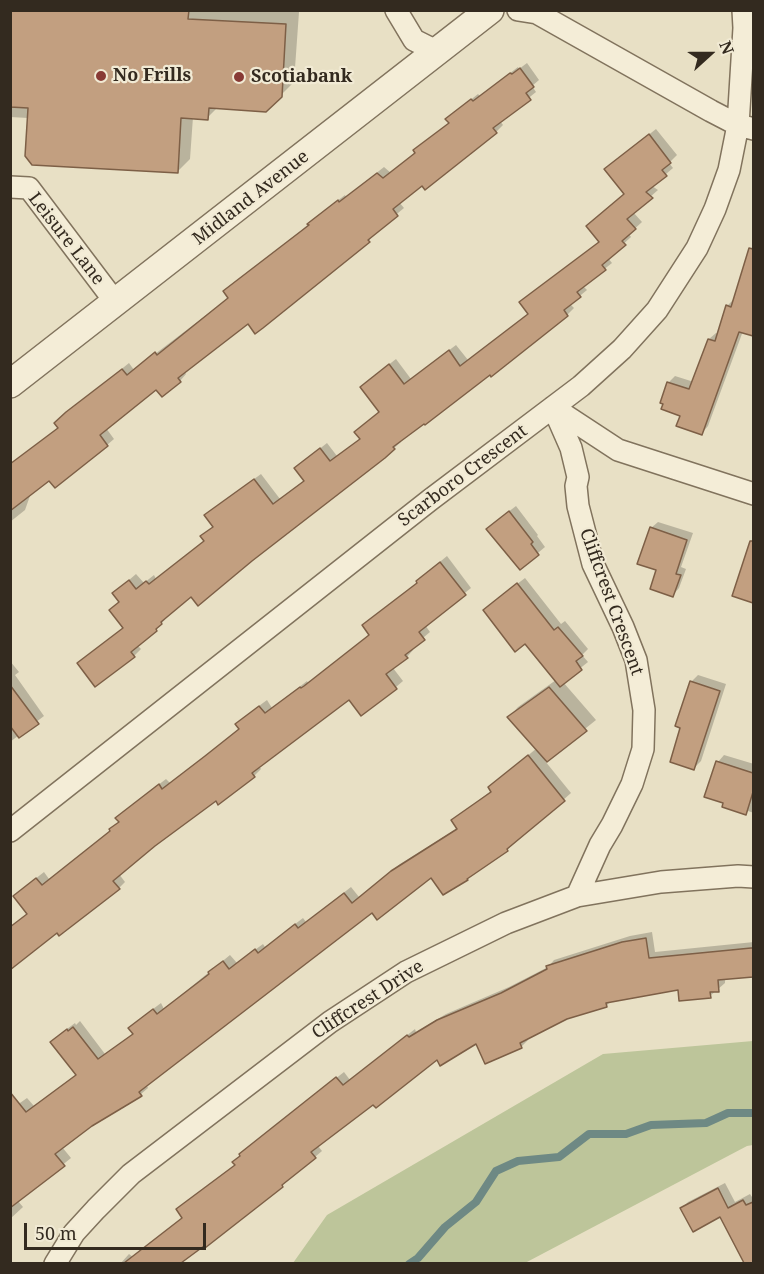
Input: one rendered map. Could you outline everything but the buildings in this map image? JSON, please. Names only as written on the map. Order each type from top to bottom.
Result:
[{"type":"street","points":[[396,10],[414,40],[438,52]]},
{"type":"street","name":"Midland Avenue","points":[[10,384],[490,10]]},
{"type":"street","points":[[518,10],[537,13],[746,127]]},
{"type":"street","name":"Scarboro Crescent","points":[[10,831],[430,500],[581,386],[622,349],[657,310],[697,248],[715,209],[746,127],[743,10]]},
{"type":"street","name":"Leisure Lane","points":[[10,187],[29,188],[116,303]]},
{"type":"street","points":[[554,407],[618,450],[753,494]]},
{"type":"street","name":"Cliffcrest Crescent","points":[[554,407],[571,448],[578,477],[576,486],[579,506],[593,564],[636,660],[644,710],[643,749],[632,784],[600,845],[577,896]]},
{"type":"street","name":"Cliffcrest Drive","points":[[55,1263],[75,1233],[131,1174],[330,1022],[405,972],[515,920],[577,896],[661,882],[738,876],[753,877]]},
{"type":"green space","points":[[753,1041],[753,1145],[747,1146],[525,1263],[293,1263],[327,1215],[603,1054]]},
{"type":"waterway","points":[[409,1264],[418,1258],[445,1227],[476,1202],[496,1171],[518,1161],[559,1157],[589,1134],[626,1134],[651,1125],[706,1123],[728,1113],[754,1113]]},
{"type":"place","name":"No Frills","points":[[101,76]]},
{"type":"place","name":"Scotiabank","points":[[239,77]]}]
